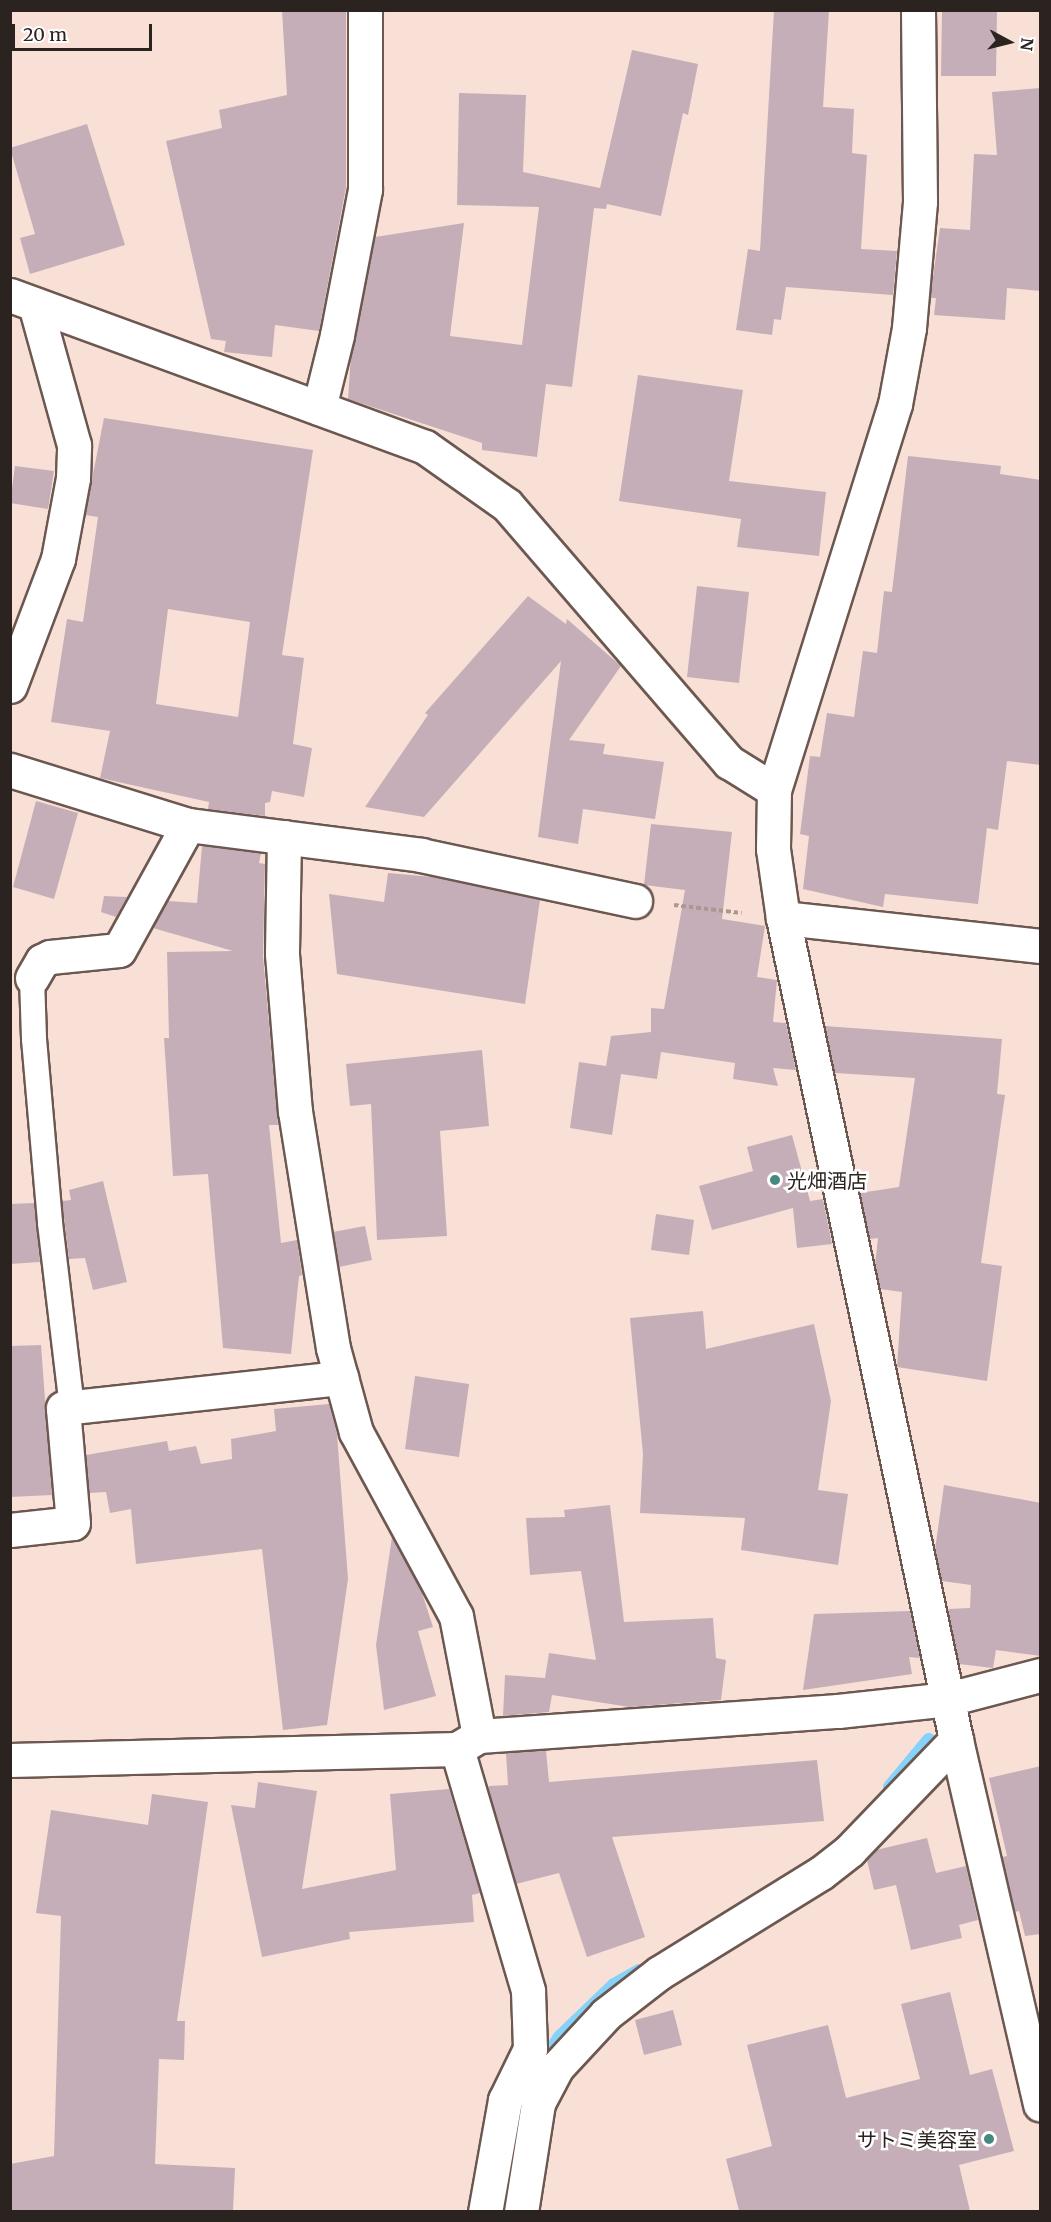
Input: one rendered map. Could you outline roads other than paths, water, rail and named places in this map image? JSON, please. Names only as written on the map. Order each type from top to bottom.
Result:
[{"type":"street","points":[[319,408],[364,189],[365,10]]},
{"type":"street","points":[[918,10],[920,202],[909,328],[896,404],[774,790],[772,849],[783,918],[956,1740],[1041,2104]]},
{"type":"street","points":[[23,300],[424,447],[507,506],[729,762],[774,790]]},
{"type":"street","points":[[10,686],[57,559],[73,478],[74,445],[23,300]]},
{"type":"street","points":[[10,770],[188,825],[421,855],[635,901]]},
{"type":"street","points":[[32,978],[42,961],[50,957],[119,950],[188,825]]},
{"type":"street","points":[[284,837],[282,954],[295,1111],[341,1378],[356,1432],[456,1616],[468,1742],[528,1991],[530,2049],[505,2100],[485,2211]]},
{"type":"street","points":[[783,918],[1041,946]]},
{"type":"street","points":[[10,1530],[74,1523],[63,1408],[341,1378]]},
{"type":"street","points":[[10,1760],[468,1742],[838,1711],[948,1699],[1041,1675]]},
{"type":"street","points":[[521,2211],[538,2103],[557,2067],[606,2014],[659,1973],[829,1868],[956,1740]]},
{"type":"street","points":[[530,2049],[557,2067]]},
{"type":"lane","points":[[32,978],[33,1039],[50,1223],[72,1408]]},
{"type":"waterway","points":[[890,1787],[929,1740]]},
{"type":"waterway","points":[[545,2060],[560,2037],[614,1985],[639,1971]]},
{"type":"place","name":"光畑酒店","points":[[775,1180]]},
{"type":"place","name":"サトミ美容室","points":[[989,2139]]}]
